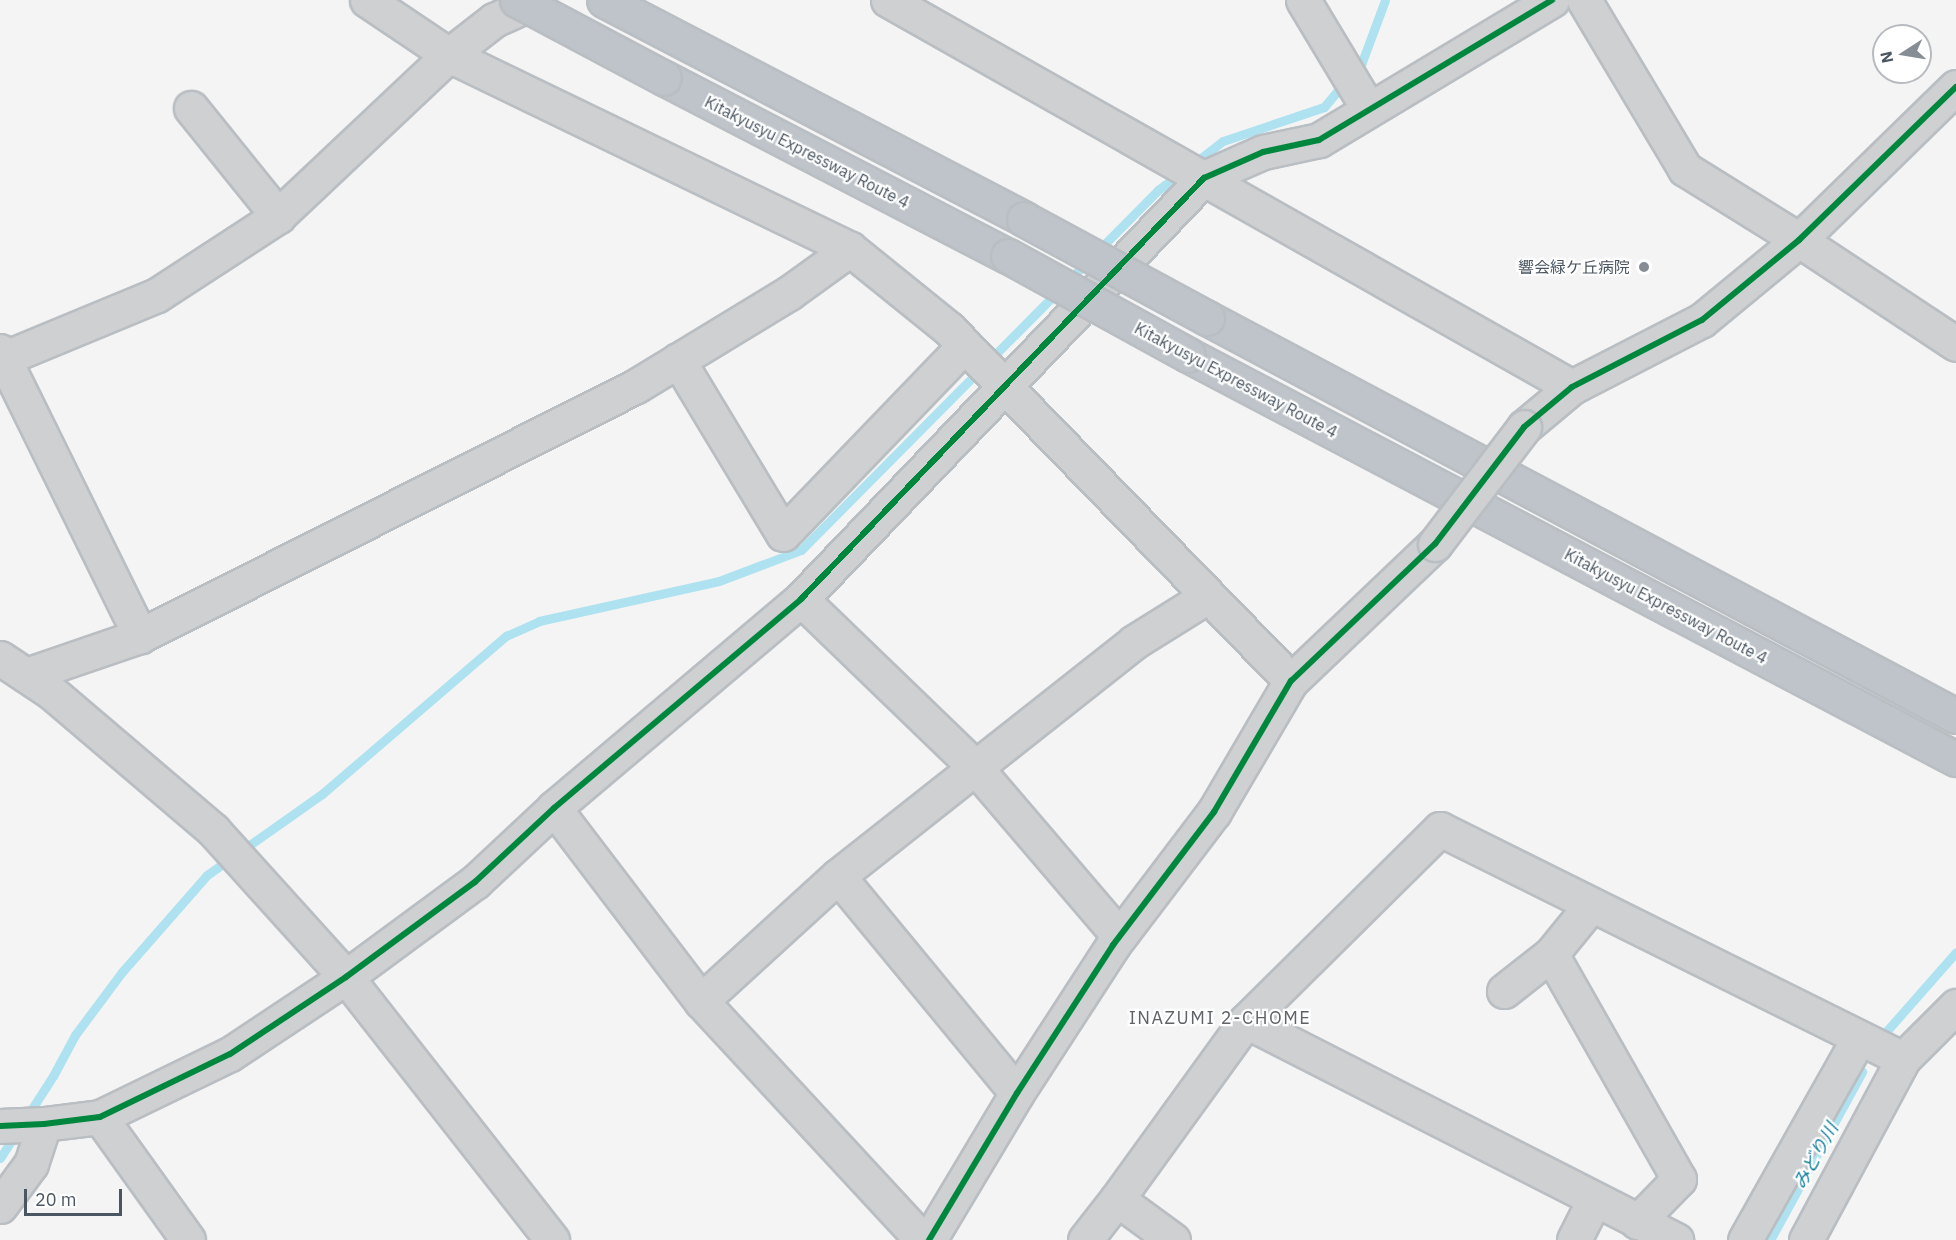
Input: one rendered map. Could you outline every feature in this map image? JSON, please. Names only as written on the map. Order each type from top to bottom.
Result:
[{"type":"highway","name":"Kitakyusyu Expressway Route 4","points":[[517,0],[1008,256],[1188,355],[1956,759]]},
{"type":"highway","points":[[604,0],[1024,219],[1956,716]]},
{"type":"street","points":[[367,0],[449,55],[850,249],[949,329],[1291,681]]},
{"type":"street","points":[[140,636],[1,356],[157,295],[278,216],[449,55],[494,20],[538,0]]},
{"type":"street","points":[[888,0],[1572,387]]},
{"type":"street","points":[[1303,0],[1369,110]]},
{"type":"street","points":[[0,1126],[44,1124],[100,1117],[230,1054],[346,977],[475,882],[554,808],[801,598],[1204,178],[1263,152],[1319,140],[1552,0]]},
{"type":"street","points":[[1584,0],[1685,169],[1799,240],[1956,344]]},
{"type":"street","points":[[929,1240],[1017,1093],[1119,936],[1214,812],[1291,681],[1435,544],[1524,427],[1572,387],[1702,320],[1799,240],[1956,87]]},
{"type":"street","points":[[191,108],[278,216]]},
{"type":"street","points":[[13,667],[140,636],[636,386],[789,293],[850,249]]},
{"type":"street","points":[[678,360],[783,534],[965,345]]},
{"type":"street","points":[[701,1001],[838,876],[974,766],[1134,642],[1208,596]]},
{"type":"street","points":[[801,598],[974,766],[1119,936]]},
{"type":"street","points":[[13,667],[51,692],[213,830],[346,977],[552,1240]]},
{"type":"street","points":[[554,808],[701,1001],[922,1240]]},
{"type":"street","points":[[1085,1240],[1246,1021],[1440,829],[1903,1059]]},
{"type":"street","points":[[838,876],[1017,1093]]},
{"type":"street","points":[[1504,991],[1551,954],[1592,905]]},
{"type":"street","points":[[1551,954],[1679,1179],[1637,1222]]},
{"type":"street","points":[[1806,1240],[1903,1059],[1956,1006]]},
{"type":"street","points":[[1246,1021],[1676,1240]]},
{"type":"street","points":[[1745,1240],[1859,1038]]},
{"type":"street","points":[[100,1117],[188,1240]]},
{"type":"street","points":[[0,1206],[31,1164],[44,1124]]},
{"type":"street","points":[[1118,1198],[1173,1240]]},
{"type":"street","points":[[1574,1240],[1594,1200]]},
{"type":"waterway","points":[[1354,72],[1362,62],[1385,0]]},
{"type":"waterway","points":[[1192,165],[1223,141],[1324,107],[1345,82]]},
{"type":"waterway","points":[[1067,282],[1158,190],[1181,173]]},
{"type":"waterway","points":[[26,1118],[53,1076],[75,1035],[122,972],[207,875],[322,794],[506,636],[539,621],[719,581],[801,550],[1058,291]]},
{"type":"waterway","name":"みどり川","points":[[1884,1034],[1956,952]]},
{"type":"waterway","name":"みどり川","points":[[1770,1240],[1862,1072]]},
{"type":"waterway","points":[[0,1158],[17,1132]]},
{"type":"cycle path","points":[[0,1126],[44,1124],[100,1117],[230,1054],[346,977],[475,882],[554,808],[801,599],[1204,178],[1263,152],[1319,140],[1552,0]]},
{"type":"cycle path","points":[[929,1240],[1017,1093],[1113,945],[1214,812],[1291,681],[1435,544],[1524,427],[1572,387],[1702,320],[1799,240],[1956,87]]},
{"type":"place","name":"響会緑ケ丘病院","points":[[1644,267]]},
{"type":"district","name":"INAZUMI 2-CHOME","points":[[1220,1018]]}]
